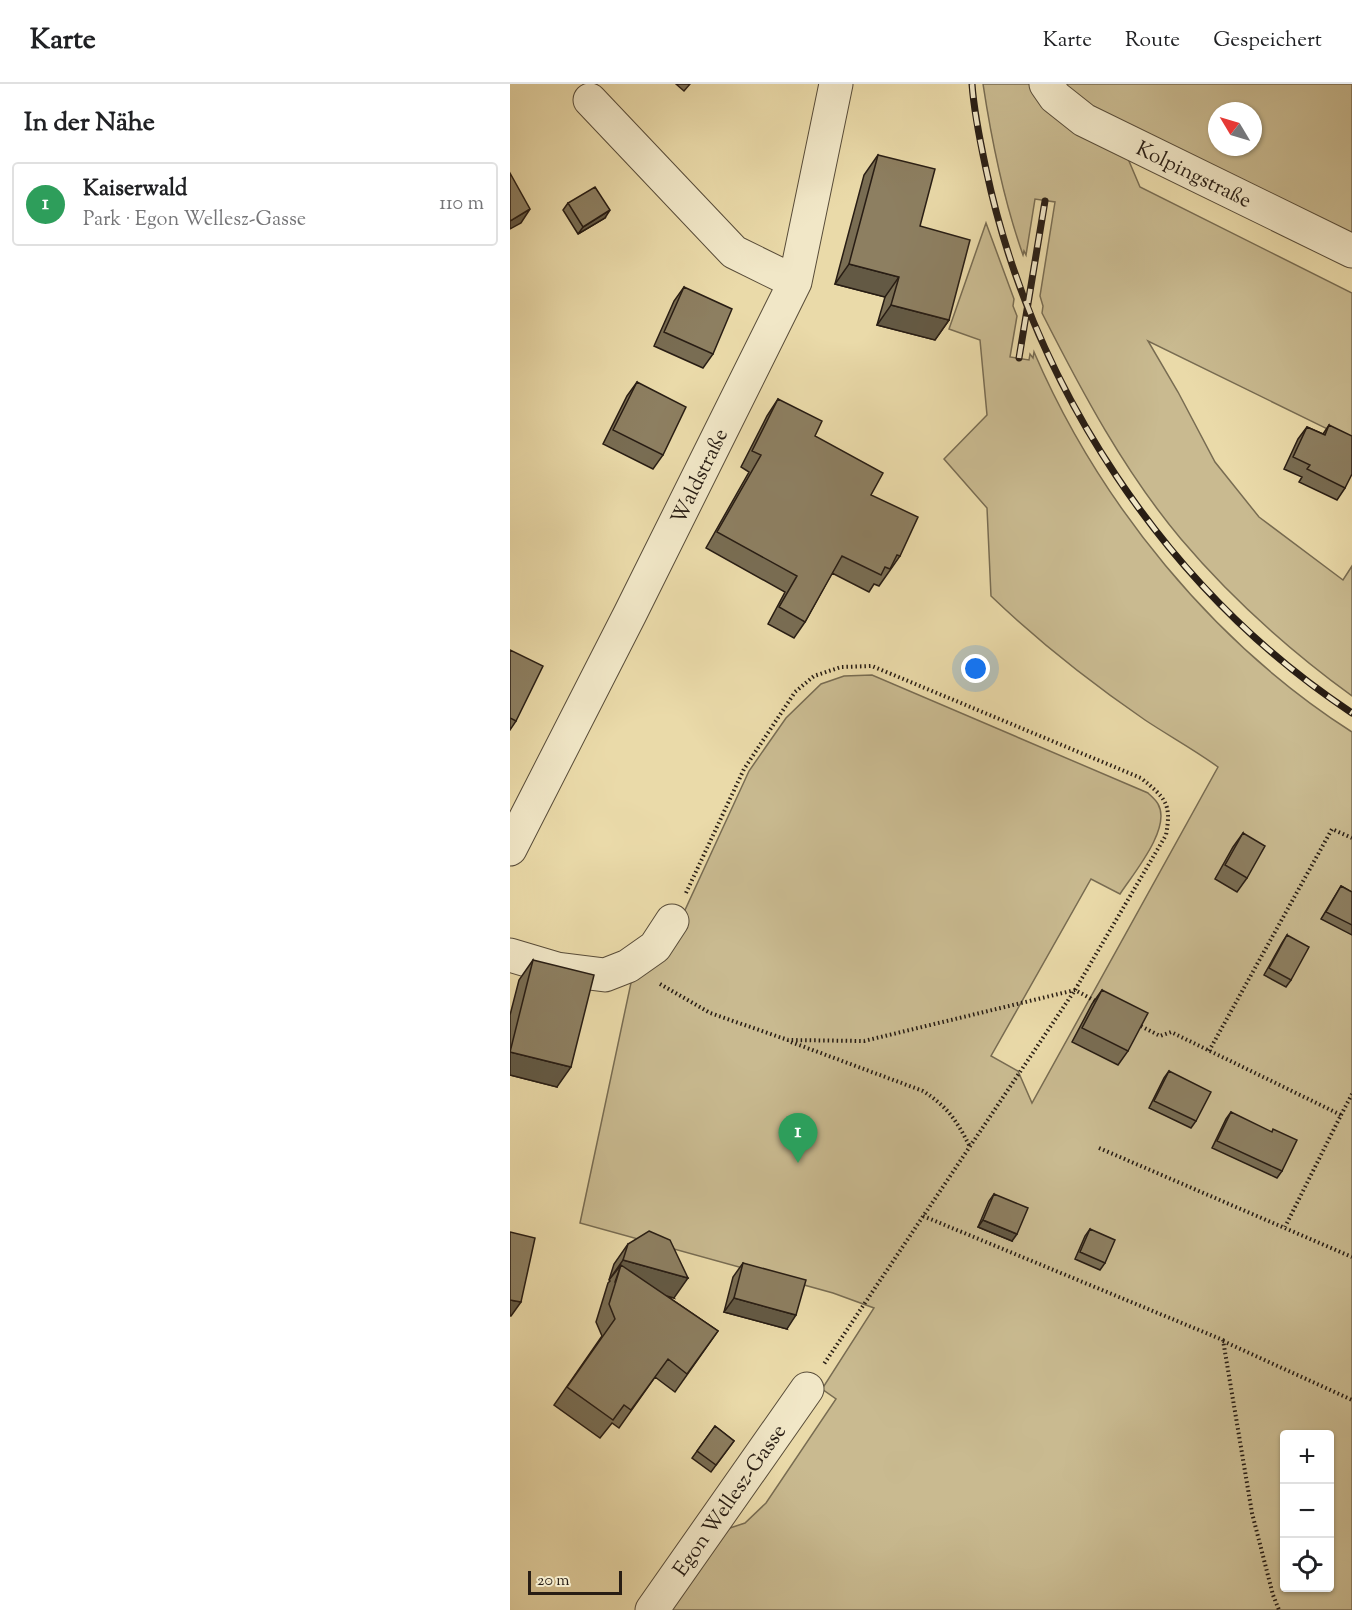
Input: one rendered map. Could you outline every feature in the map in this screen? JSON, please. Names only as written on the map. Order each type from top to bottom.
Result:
[{"type":"street","name":"Waldstraße","points":[[510,849],[795,282],[836,84]]},
{"type":"street","name":"Kolpingstraße","points":[[1047,84],[1071,112],[1084,120],[1352,251]]},
{"type":"street","points":[[590,100],[734,252],[795,282]]},
{"type":"street","points":[[510,955],[557,969],[605,975],[628,966],[655,947],[672,921]]},
{"type":"street","name":"Egon Wellesz-Gasse","points":[[652,1610],[807,1389]]},
{"type":"path","points":[[672,921],[744,769],[795,692],[814,676],[842,666],[872,666],[1142,778],[1166,801],[1169,819],[1166,835],[1075,990],[807,1389]]},
{"type":"path","points":[[1209,1051],[1332,829],[1352,838]]},
{"type":"path","points":[[628,966],[710,1013],[923,1091],[941,1103],[957,1120],[970,1147]]},
{"type":"path","points":[[788,1040],[864,1041],[1075,990],[1101,1004]]},
{"type":"path","points":[[1131,1020],[1160,1036],[1171,1032],[1341,1115]]},
{"type":"path","points":[[1285,1227],[1352,1094]]},
{"type":"path","points":[[1099,1148],[1352,1257]]},
{"type":"path","points":[[923,1216],[1223,1340],[1352,1400]]},
{"type":"path","points":[[1223,1340],[1252,1513],[1279,1610]]},
{"type":"shaded area","points":[[983,84],[1036,84],[1123,147],[1140,187],[1352,293],[1352,441],[1148,341],[1215,462],[1259,517],[1343,580],[1352,566],[1352,696],[1262,622],[1200,561],[1160,513],[1105,430],[1042,313],[1043,306],[1040,296],[1055,202],[1035,199],[1026,255],[1024,251],[1023,255],[999,171]]},
{"type":"shaded area","points":[[1061,84],[1352,84],[1352,237],[1111,121]]},
{"type":"shaded area","points":[[986,223],[1014,299],[1013,306],[1017,316],[1010,357],[1029,360],[1030,354],[1033,358],[1034,352],[1061,408],[1092,463],[1127,515],[1165,565],[1207,612],[1253,656],[1301,696],[1352,732],[1352,1610],[669,1610],[721,1535],[730,1528],[745,1523],[766,1503],[836,1399],[822,1389],[874,1308],[833,1293],[580,1223],[632,978],[679,923],[749,771],[786,718],[821,684],[844,676],[872,675],[1148,793],[1156,801],[1161,814],[1160,825],[1156,838],[1141,863],[1120,894],[1091,879],[991,1056],[1018,1071],[1032,1103],[1218,767],[1104,691],[1065,661],[991,596],[987,508],[944,459],[987,415],[980,340],[949,329]]},
{"type":"building","points":[[878,155],[935,169],[920,226],[970,240],[949,320],[891,305],[899,277],[849,264]]},
{"type":"building","points":[[510,173],[530,209],[510,221]]},
{"type":"building","points":[[595,187],[610,210],[583,227],[568,203]]},
{"type":"building","points":[[684,287],[732,309],[713,354],[664,332]]},
{"type":"building","points":[[637,382],[686,407],[663,455],[613,430]]},
{"type":"building","points":[[778,399],[822,421],[815,436],[883,473],[871,495],[918,517],[900,556],[897,555],[890,569],[885,567],[881,575],[842,556],[805,622],[779,607],[797,576],[717,532],[761,455],[752,451]]},
{"type":"building","points":[[1329,425],[1352,436],[1352,474],[1345,488],[1307,469],[1310,465],[1293,457],[1307,427],[1325,435]]},
{"type":"building","points":[[510,650],[543,666],[516,721],[510,718]]},
{"type":"building","points":[[1243,833],[1265,846],[1247,878],[1225,865]]},
{"type":"building","points":[[1341,886],[1352,892],[1352,925],[1326,912]]},
{"type":"building","points":[[1287,935],[1309,947],[1291,980],[1269,968]]},
{"type":"building","points":[[533,960],[594,975],[571,1067],[510,1052]]},
{"type":"building","points":[[1102,990],[1148,1013],[1128,1051],[1082,1028]]},
{"type":"building","points":[[1169,1071],[1211,1092],[1196,1121],[1154,1101]]},
{"type":"building","points":[[1231,1112],[1272,1132],[1273,1129],[1297,1140],[1282,1171],[1217,1141]]},
{"type":"building","points":[[994,1194],[1028,1208],[1017,1234],[983,1220]]},
{"type":"building","points":[[1090,1229],[1115,1240],[1105,1263],[1080,1252]]},
{"type":"building","points":[[649,1231],[670,1240],[688,1278],[623,1260],[628,1244]]},
{"type":"building","points":[[510,1232],[535,1238],[521,1302],[510,1300]]},
{"type":"building","points":[[743,1263],[806,1280],[796,1315],[734,1298]]},
{"type":"building","points":[[621,1265],[718,1331],[687,1374],[668,1359],[631,1410],[624,1405],[613,1420],[567,1387],[615,1319],[609,1304]]},
{"type":"building","points":[[715,1426],[734,1441],[716,1465],[697,1451]]},
{"type":"railway","points":[[972,84],[986,169],[1007,250],[1036,328],[1073,404],[1116,476],[1167,544],[1223,607],[1285,663],[1352,713]]},
{"type":"railway","points":[[1019,358],[1045,201]]},
{"type":"place","name":"Kaiserwald","points":[[798,1163]]}]
